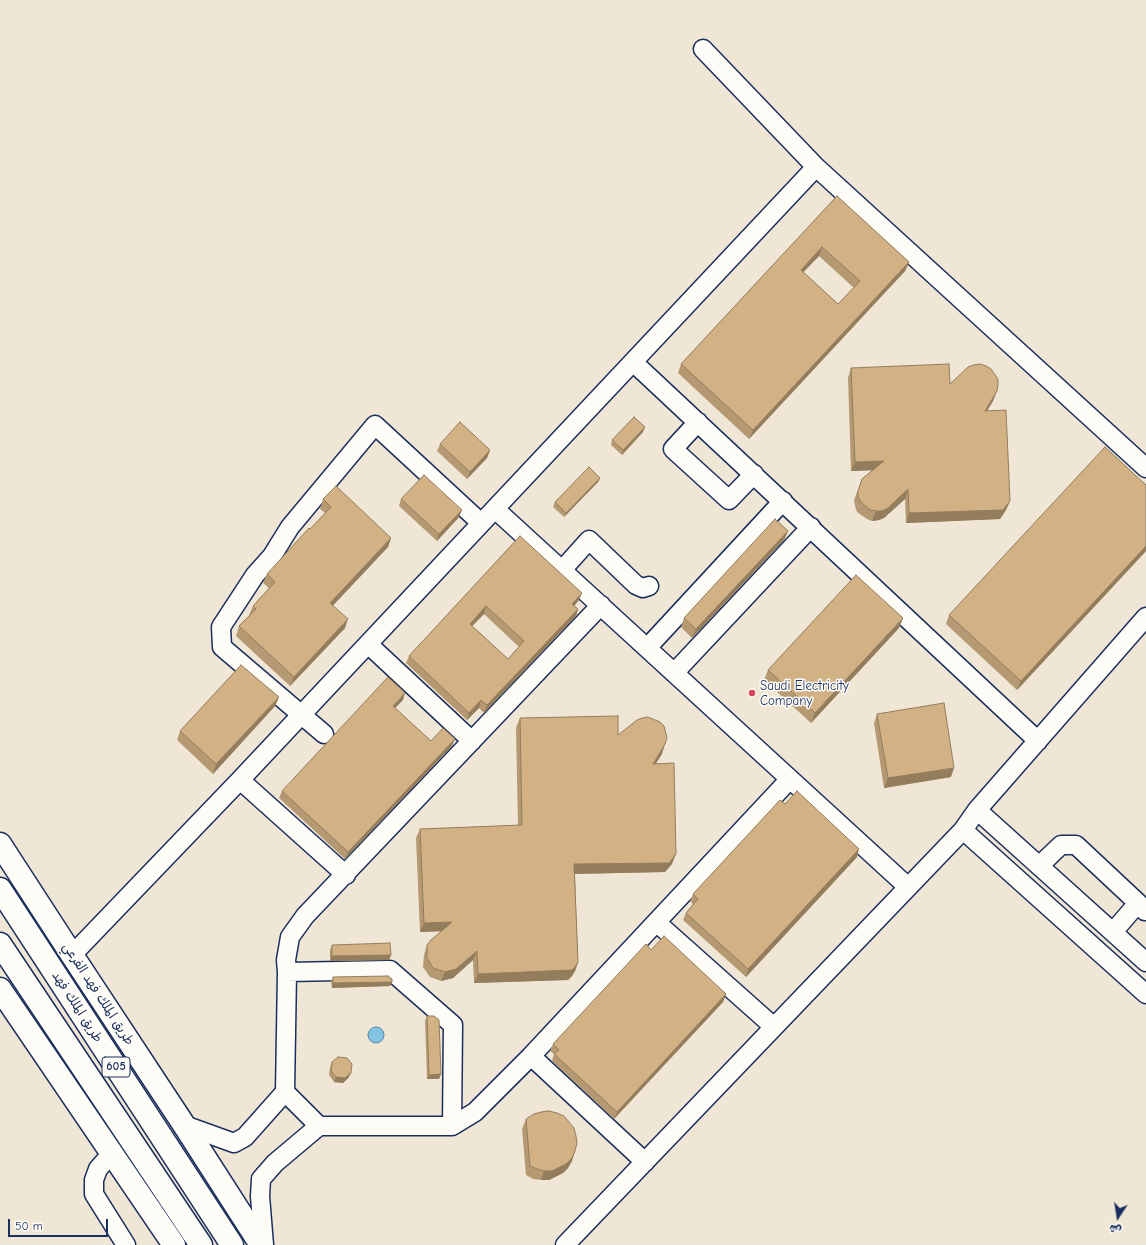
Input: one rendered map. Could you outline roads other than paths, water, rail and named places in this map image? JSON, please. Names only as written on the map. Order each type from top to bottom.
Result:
[{"type":"main road","name":"طريق الملك فهد الفرعي","points":[[0,844],[184,1124],[261,1245]]},
{"type":"main road","name":"طريق الملك فهد","points":[[0,889],[232,1245]]},
{"type":"main road","name":"605","points":[[0,944],[201,1245]]},
{"type":"main road","points":[[0,989],[174,1245]]},
{"type":"street","points":[[703,49],[816,167],[1146,468]]},
{"type":"street","points":[[72,955],[240,780],[816,167]]},
{"type":"street","points":[[633,362],[1038,741]]},
{"type":"street","points":[[698,422],[673,449],[729,500],[754,474]]},
{"type":"street","points":[[324,734],[222,647],[221,627],[255,575],[272,556],[290,527],[375,425],[481,523]]},
{"type":"street","points":[[647,648],[783,501]]},
{"type":"street","points":[[495,509],[908,887]]},
{"type":"street","points":[[674,673],[811,527]]},
{"type":"street","points":[[562,570],[589,540],[636,585],[643,588],[649,586]]},
{"type":"street","points":[[184,1124],[234,1143],[245,1137],[286,1092],[286,960],[290,937],[306,916],[601,605]]},
{"type":"street","points":[[565,1245],[963,830],[977,810],[1145,622]]},
{"type":"street","points":[[368,644],[472,741]]},
{"type":"street","points":[[264,1245],[260,1196],[261,1180],[275,1163],[319,1126],[452,1126],[475,1112],[531,1056],[790,779]]},
{"type":"street","points":[[240,780],[346,875]]},
{"type":"street","points":[[977,810],[1146,962]]},
{"type":"street","points":[[963,830],[1146,994]]},
{"type":"street","points":[[1039,866],[1061,845],[1076,845],[1142,907],[1113,932]]},
{"type":"street","points":[[656,922],[774,1027]]},
{"type":"street","points":[[287,972],[390,970],[453,1025],[452,1126]]},
{"type":"street","points":[[531,1056],[645,1162]]},
{"type":"street","points":[[286,1092],[319,1126]]},
{"type":"street","points":[[112,1153],[98,1169],[94,1180],[94,1194],[126,1245]]},
{"type":"water","points":[[373,1027],[379,1027],[384,1032],[382,1041],[379,1043],[373,1043],[368,1038],[368,1032]]},
{"type":"place","name":"Saudi Electricity Company","points":[[752,693]]}]
